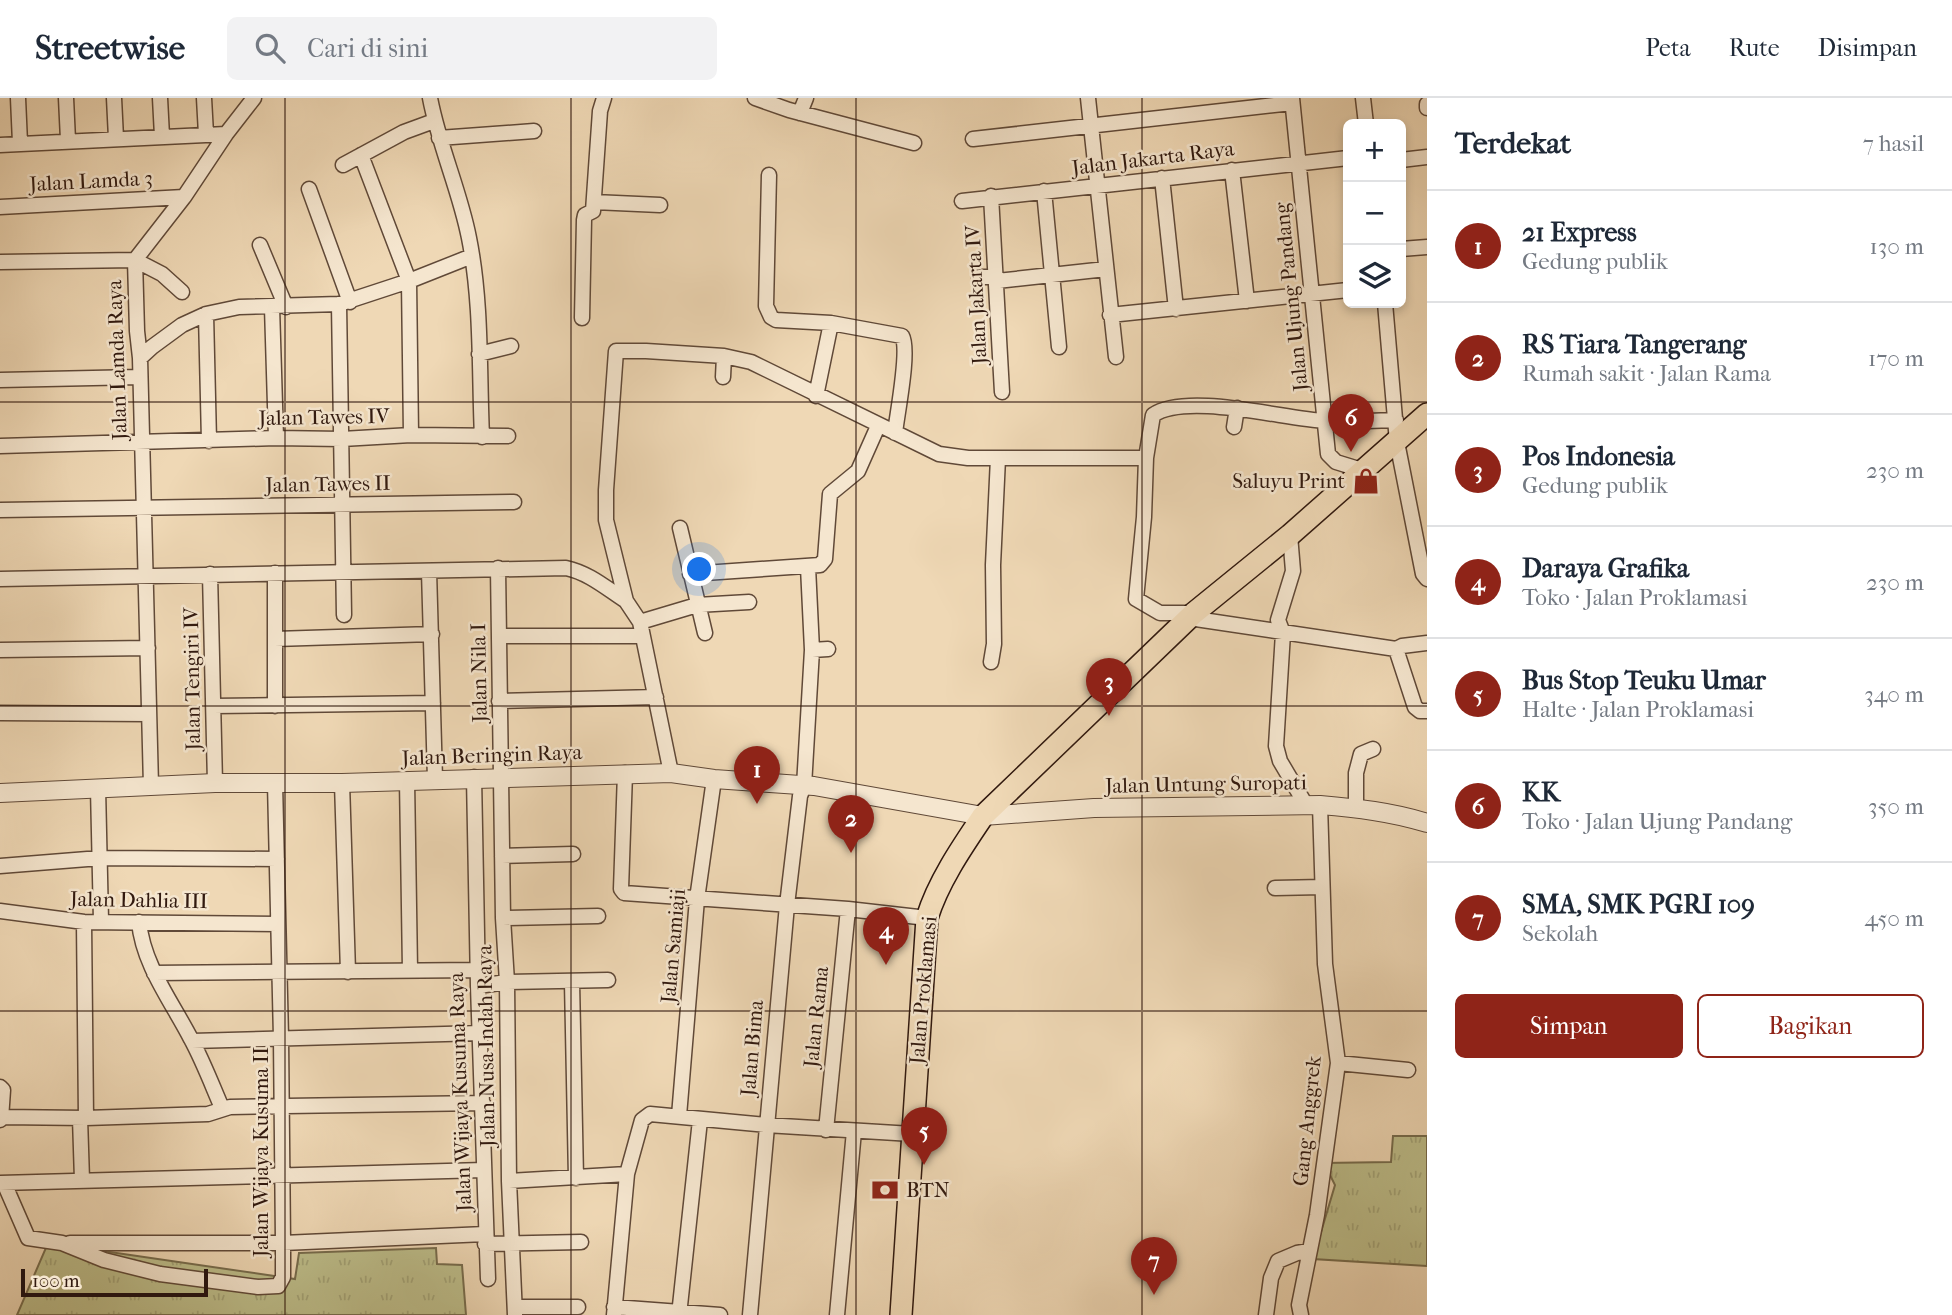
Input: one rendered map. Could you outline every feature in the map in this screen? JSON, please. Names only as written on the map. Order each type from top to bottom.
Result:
[{"type":"main road","name":"Jalan Proklamasi","points":[[901,1315],[927,918],[931,905],[963,846],[983,816],[1192,615],[1290,535],[1427,414]]},
{"type":"street","points":[[18,98],[20,143]]},
{"type":"street","points":[[66,98],[68,140]]},
{"type":"street","points":[[114,98],[116,138]]},
{"type":"street","points":[[160,98],[162,136]]},
{"type":"street","points":[[204,98],[206,134]]},
{"type":"street","name":"Jalan Lamda Raya","points":[[151,786],[135,260],[184,197],[254,98]]},
{"type":"street","points":[[430,98],[436,139],[469,236],[476,284],[482,437]]},
{"type":"street","points":[[582,318],[584,220],[585,215],[593,211],[600,111],[604,98]]},
{"type":"street","points":[[755,98],[800,113],[915,143]]},
{"type":"street","points":[[800,113],[806,98]]},
{"type":"street","points":[[1088,98],[1115,357]]},
{"type":"street","points":[[1363,98],[1365,119]]},
{"type":"street","points":[[973,139],[1092,127],[1292,101]]},
{"type":"street","name":"Jalan Ujung Pandang","points":[[1292,101],[1330,458],[1362,470]]},
{"type":"street","points":[[343,165],[404,132],[434,121]]},
{"type":"street","points":[[436,139],[534,131]]},
{"type":"street","points":[[0,145],[226,134]]},
{"type":"street","points":[[361,155],[409,281],[411,435]]},
{"type":"street","points":[[1406,159],[1427,157]]},
{"type":"street","name":"Jalan Jakarta Raya","points":[[962,201],[1343,158]]},
{"type":"street","points":[[1232,170],[1247,301]]},
{"type":"street","points":[[769,175],[768,313],[771,317],[783,321],[831,323],[900,334],[904,338],[903,368],[895,433]]},
{"type":"street","points":[[1162,178],[1176,309]]},
{"type":"street","points":[[309,189],[344,303],[344,615]]},
{"type":"street","points":[[1044,191],[1059,347]]},
{"type":"street","name":"Jalan Jakarta IV","points":[[992,196],[1002,392]]},
{"type":"street","name":"Jalan Lamda 3","points":[[0,207],[184,197]]},
{"type":"street","points":[[594,202],[660,205]]},
{"type":"street","points":[[260,245],[279,307],[276,438]]},
{"type":"street","points":[[1406,249],[1427,247]]},
{"type":"street","points":[[140,358],[182,324],[206,314],[239,307],[344,303],[472,256]]},
{"type":"street","points":[[0,262],[135,260],[162,274],[182,292]]},
{"type":"street","points":[[979,277],[997,279],[1107,269]]},
{"type":"street","points":[[1110,315],[1343,291]]},
{"type":"street","points":[[1385,308],[1397,442],[1425,576]]},
{"type":"street","points":[[206,314],[209,441]]},
{"type":"street","points":[[816,396],[831,323]]},
{"type":"street","points":[[479,354],[511,346]]},
{"type":"street","points":[[671,773],[641,629],[626,601],[606,520],[617,351],[724,356],[751,362],[939,454],[968,458],[1146,458]]},
{"type":"street","points":[[723,377],[724,356]]},
{"type":"street","points":[[0,380],[139,377]]},
{"type":"street","points":[[1396,421],[1324,421],[1237,408],[1179,407],[1153,415],[1146,458],[1144,517],[1136,598],[1160,613],[1192,615],[1283,633],[1396,649],[1427,643]]},
{"type":"street","points":[[1234,428],[1237,408]]},
{"type":"street","points":[[690,574],[820,565],[825,559],[830,494],[858,471],[878,426]]},
{"type":"street","name":"Jalan Tawes IV","points":[[0,446],[276,438],[342,439],[411,435],[508,436]]},
{"type":"street","points":[[991,662],[994,644],[993,565],[998,458]]},
{"type":"street","name":"Jalan Tawes II","points":[[0,510],[514,502]]},
{"type":"street","points":[[680,528],[705,633]]},
{"type":"street","points":[[1290,535],[1293,571],[1278,620],[1283,633],[1276,746],[1280,761],[1313,805]]},
{"type":"street","name":"Jalan Bima","points":[[750,1315],[787,905],[800,796],[804,786],[812,650],[807,567]]},
{"type":"street","name":"Jalan Nila I","points":[[498,568],[501,777]]},
{"type":"street","points":[[0,579],[566,568],[578,570],[626,601]]},
{"type":"street","points":[[429,571],[435,779]]},
{"type":"street","points":[[275,573],[275,706]]},
{"type":"street","name":"Jalan Tengiri IV","points":[[210,574],[215,783]]},
{"type":"street","points":[[499,636],[641,629],[697,605],[749,602]]},
{"type":"street","points":[[275,639],[432,634]]},
{"type":"street","points":[[0,650],[148,648]]},
{"type":"street","points":[[812,650],[828,649]]},
{"type":"street","points":[[1396,649],[1415,707],[1427,710]]},
{"type":"street","points":[[499,701],[656,697]]},
{"type":"street","points":[[213,706],[433,703]]},
{"type":"street","points":[[0,713],[149,714]]},
{"type":"street","points":[[1356,808],[1356,773],[1361,754],[1373,749]]},
{"type":"street","points":[[625,773],[621,889],[629,894],[848,909],[927,918]]},
{"type":"street","name":"Jalan Beringin Raya","points":[[0,793],[215,783],[342,783],[671,773],[804,786],[983,816]]},
{"type":"street","name":"Jalan Wijaya Kusuma Raya","points":[[474,777],[478,970],[495,984],[481,1033],[484,1170],[497,1242],[488,1279]]},
{"type":"street","name":"Jalan Nusa Indah Raya","points":[[501,777],[503,918],[495,984],[509,1181],[497,1242],[515,1311]]},
{"type":"street","name":"Jalan Samiaji","points":[[679,1116],[697,899],[714,779]]},
{"type":"street","points":[[407,780],[410,970]]},
{"type":"street","name":"Jalan Wijaya Kusuma II","points":[[2,1183],[28,1238],[62,1243],[104,1260],[160,1274],[258,1287],[278,1286],[283,1277],[283,1243],[275,783]]},
{"type":"street","points":[[342,783],[348,972]]},
{"type":"street","points":[[98,788],[101,921]]},
{"type":"street","name":"Jalan Untung Suropati","points":[[983,816],[1094,808],[1313,805],[1356,808],[1427,823]]},
{"type":"street","name":"Gang Anggrek","points":[[1301,1315],[1299,1305],[1317,1215],[1338,1063],[1325,964],[1322,887],[1313,805]]},
{"type":"street","points":[[502,856],[573,854]]},
{"type":"street","points":[[0,866],[100,858],[277,859]]},
{"type":"street","points":[[1275,888],[1322,887]]},
{"type":"street","name":"Jalan Rama","points":[[826,1129],[848,909]]},
{"type":"street","name":"Jalan Dahlia III","points":[[0,911],[84,922],[278,924]]},
{"type":"street","points":[[503,918],[598,916]]},
{"type":"street","points":[[82,1180],[84,922]]},
{"type":"street","points":[[139,922],[140,933],[154,972],[192,1041],[222,1108]]},
{"type":"street","points":[[154,972],[478,970]]},
{"type":"street","points":[[495,984],[608,980]]},
{"type":"street","points":[[572,982],[576,1178]]},
{"type":"street","points":[[192,1041],[481,1033]]},
{"type":"street","points":[[1338,1063],[1408,1070]]},
{"type":"street","points":[[0,1087],[3,1090],[0,1120]]},
{"type":"street","points":[[0,1120],[3,1117],[83,1118],[208,1114],[222,1108],[483,1104]]},
{"type":"street","points":[[720,1315],[614,1311],[627,1174],[642,1120],[650,1114],[700,1120],[912,1134]]},
{"type":"street","points":[[679,1314],[700,1120]]},
{"type":"street","points":[[837,1315],[853,1131]]},
{"type":"street","points":[[2,1183],[484,1170]]},
{"type":"street","points":[[509,1181],[627,1174]]},
{"type":"street","points":[[62,1243],[582,1242]]},
{"type":"street","points":[[1266,1315],[1271,1278],[1278,1261],[1309,1251]]},
{"type":"street","points":[[515,1311],[578,1307]]},
{"type":"green space","points":[[1393,1136],[1427,1136],[1427,1266],[1313,1259],[1335,1185],[1324,1163],[1391,1162]]},
{"type":"green space","points":[[48,1243],[295,1279],[299,1253],[436,1248],[437,1264],[462,1265],[466,1315],[17,1315]]},
{"type":"place","name":"KK","points":[[1351,452]]},
{"type":"place","name":"Saluyu Print","points":[[1366,481]]},
{"type":"place","name":"Pos Indonesia","points":[[1109,716]]},
{"type":"place","name":"21 Express","points":[[757,804]]},
{"type":"place","name":"RS Tiara Tangerang","points":[[851,853]]},
{"type":"place","name":"Daraya Grafika","points":[[886,965]]},
{"type":"place","name":"Bus Stop Teuku Umar","points":[[924,1165]]},
{"type":"place","name":"BTN","points":[[885,1190]]},
{"type":"place","name":"SMA, SMK PGRI 109","points":[[1154,1295]]}]
